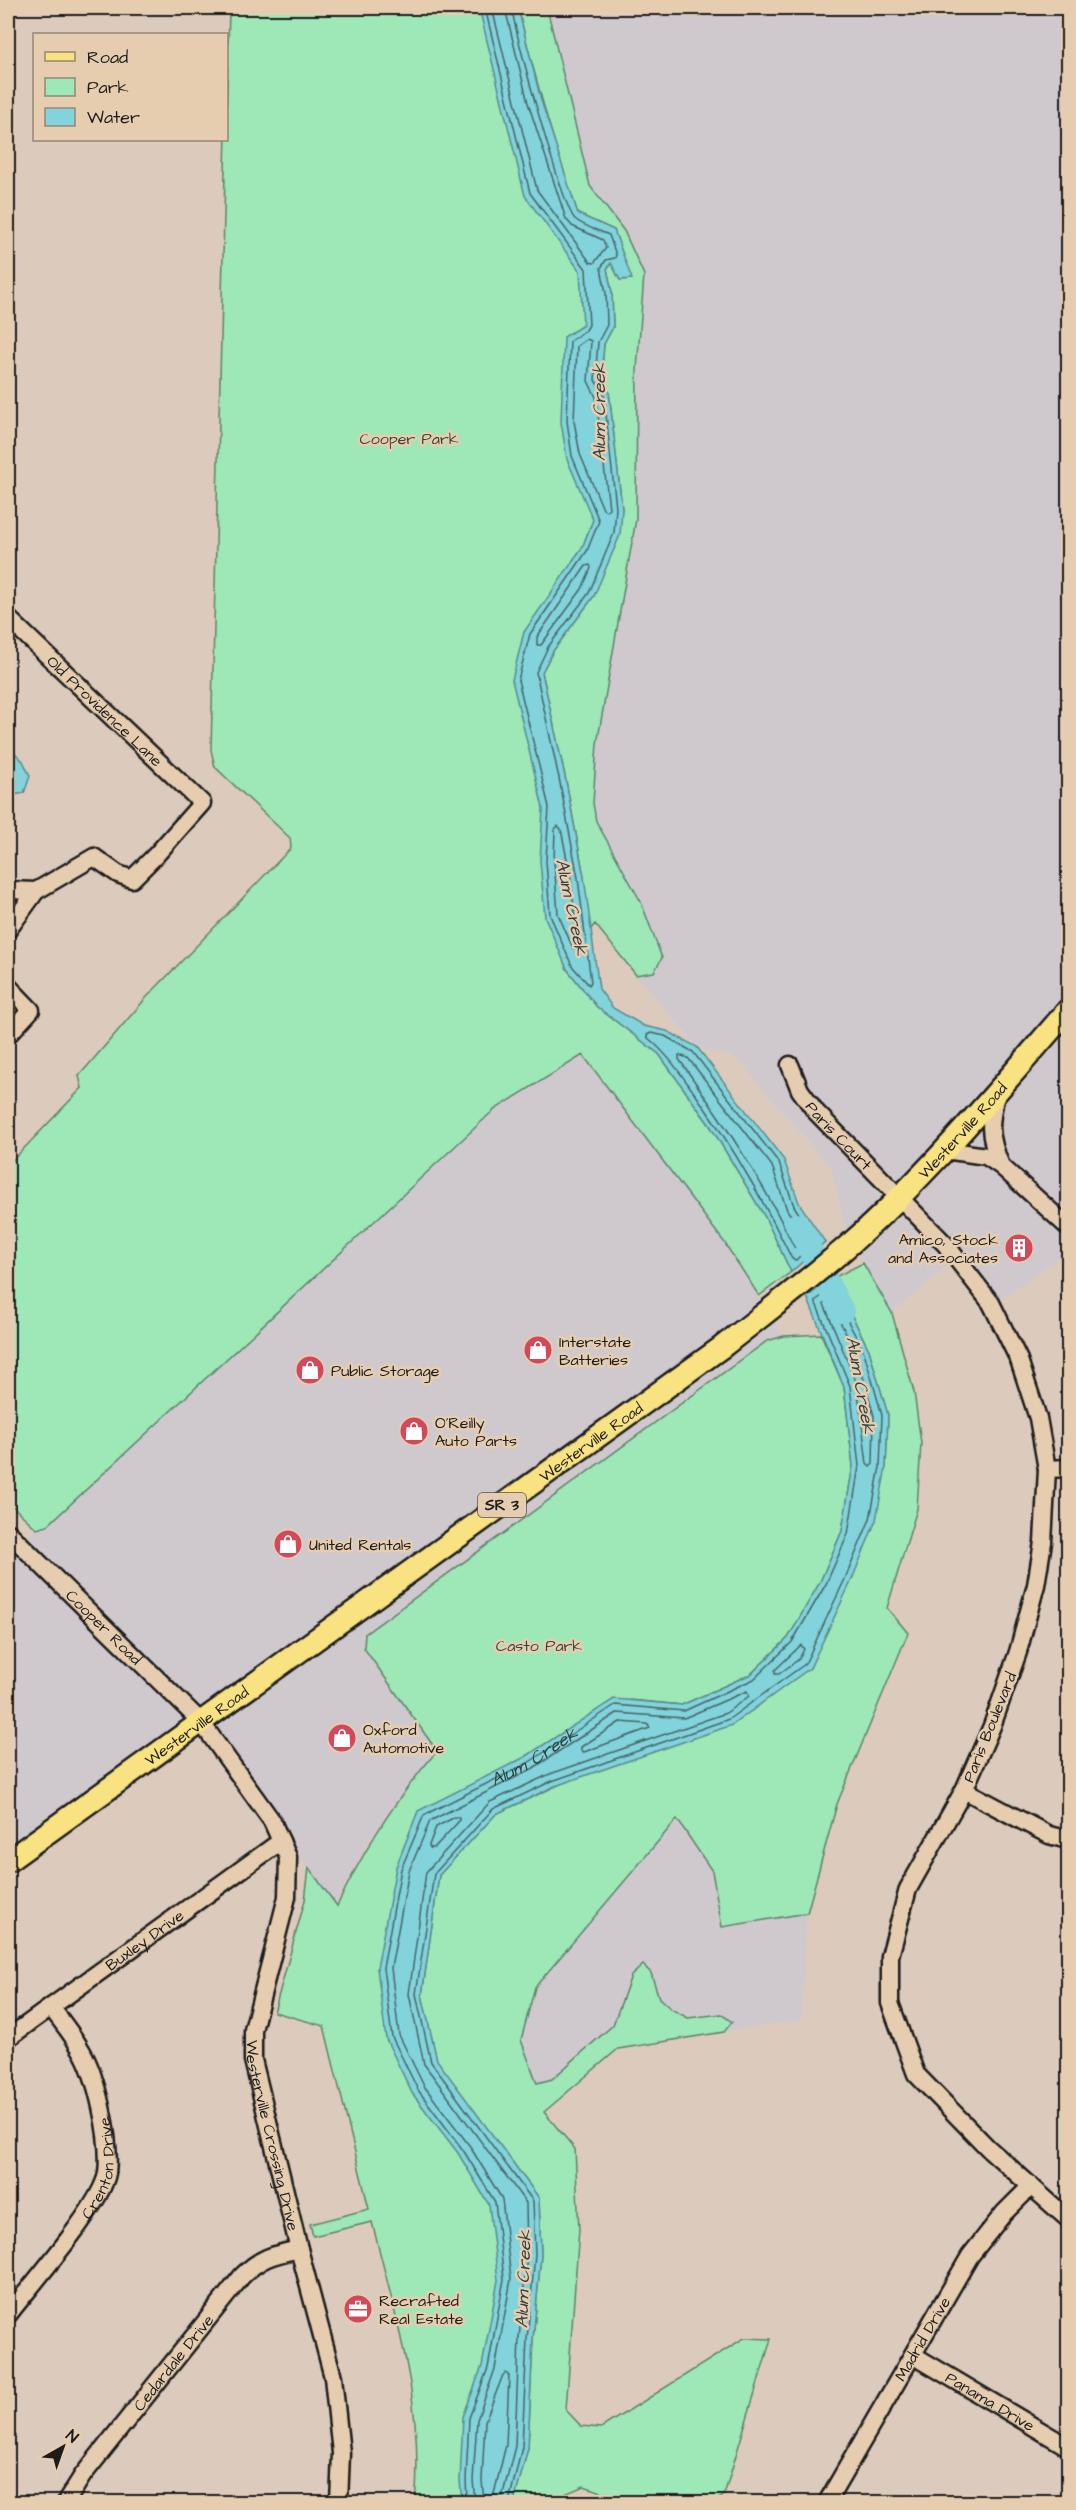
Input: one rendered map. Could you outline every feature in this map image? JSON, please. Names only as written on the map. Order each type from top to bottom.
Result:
[{"type":"main road","name":"Westerville Road","points":[[8,1861],[722,1347],[779,1302],[850,1244],[945,1150],[1068,1010]]},
{"type":"street","name":"Old Providence Lane","points":[[8,618],[202,803],[132,879],[118,874],[94,857],[36,891]]},
{"type":"street","points":[[8,890],[36,891]]},
{"type":"street","points":[[8,930],[36,891]]},
{"type":"street","points":[[8,986],[31,1010],[8,1035]]},
{"type":"street","name":"Paris Court","points":[[790,1065],[800,1090],[816,1112],[899,1196]]},
{"type":"street","points":[[997,1091],[989,1126],[992,1144],[1001,1166]]},
{"type":"street","points":[[945,1150],[986,1156],[1001,1166],[1068,1227]]},
{"type":"street","name":"Paris Boulevard","points":[[899,1196],[946,1245],[991,1303],[1019,1360],[1038,1418],[1047,1469],[1043,1542],[1036,1585],[1018,1652],[992,1726],[964,1790],[908,1889],[890,1956],[890,2003],[916,2074],[988,2148],[1068,2219]]},
{"type":"street","points":[[1047,1469],[1068,1468]]},
{"type":"street","name":"Cooper Road","points":[[8,1532],[201,1722]]},
{"type":"street","name":"Westerville Crossing Drive","points":[[201,1722],[272,1821],[288,1857],[287,1897],[253,2031],[253,2060],[333,2377],[341,2453],[339,2502]]},
{"type":"street","points":[[964,1790],[1049,1835],[1068,1840]]},
{"type":"street","name":"Buxley Drive","points":[[8,2038],[281,1841]]},
{"type":"street","name":"Crenton Drive","points":[[8,2315],[89,2212],[107,2174],[106,2132],[91,2070],[81,2049],[51,2007]]},
{"type":"street","name":"Madrid Drive","points":[[832,2501],[970,2256],[1004,2212],[1031,2186]]},
{"type":"street","name":"Cedardale Drive","points":[[66,2502],[83,2475],[242,2276],[256,2262],[275,2254],[299,2249]]},
{"type":"street","name":"Panama Drive","points":[[913,2355],[1068,2446]]},
{"type":"shaded area","points":[[547,8],[1068,8],[1068,1251],[994,1304],[958,1257],[892,1313],[845,1227],[832,1170],[739,1060],[697,1047],[636,975],[654,972],[641,902],[596,821],[593,803],[597,744],[636,519],[637,370],[644,276],[624,231],[590,186]]},
{"type":"shaded area","points":[[584,1055],[724,1242],[784,1336],[766,1341],[364,1649],[438,1751],[415,1776],[369,1841],[336,1906],[200,1723],[8,1863],[8,1545],[47,1526],[495,1110]]},
{"type":"shaded area","points":[[677,1818],[712,1871],[722,1926],[807,1913],[801,2020],[724,2032],[731,2022],[721,2014],[688,2018],[671,2009],[659,1998],[651,1973],[631,1977],[613,2025],[552,2079],[537,2083],[521,2040],[535,1987]]},
{"type":"green space","name":"Cooper Park","points":[[229,8],[501,8],[574,209],[593,329],[593,520],[582,548],[573,560],[532,660],[584,877],[542,672],[553,651],[594,596],[622,509],[609,392],[601,380],[604,344],[613,327],[612,292],[607,269],[611,263],[620,280],[631,279],[614,230],[578,214],[553,137],[518,8],[547,8],[590,186],[624,231],[644,275],[637,370],[636,519],[597,744],[593,803],[596,821],[641,902],[662,958],[654,972],[636,975],[595,924],[564,961],[567,969],[597,1007],[659,1054],[711,1127],[765,1217],[791,1272],[759,1296],[724,1242],[583,1055],[494,1110],[47,1526],[37,1529],[8,1502],[13,1494],[8,1488],[8,1165],[82,1088],[79,1076],[146,998],[291,848],[290,838],[215,767],[211,750],[226,141],[228,141]]},
{"type":"green space","points":[[863,1263],[892,1313],[914,1392],[921,1443],[917,1509],[887,1608],[908,1633],[837,1804],[807,1913],[722,1927],[712,1871],[677,1819],[535,1987],[521,2040],[537,2083],[552,2079],[613,2025],[631,1976],[643,1965],[651,1973],[659,1998],[671,2009],[688,2018],[721,2014],[732,2022],[724,2032],[618,2049],[544,2112],[575,2149],[579,2229],[566,2410],[581,2426],[601,2428],[744,2338],[771,2339],[724,2495],[715,2502],[633,2502],[584,2486],[567,2493],[560,2502],[514,2502],[528,2448],[533,2339],[541,2255],[539,2198],[437,2061],[422,1995],[439,1875],[496,1814],[810,1668],[886,1467],[888,1415],[869,1350],[833,1278]]},
{"type":"green space","name":"Casto Park","points":[[821,1334],[844,1387],[853,1466],[842,1531],[820,1582],[788,1638],[751,1674],[682,1705],[631,1700],[525,1757],[399,1922],[437,2082],[513,2168],[488,2502],[415,2502],[417,2466],[412,2396],[398,2326],[372,2222],[313,2236],[310,2224],[369,2209],[324,2026],[274,2012],[305,1900],[309,1868],[337,1906],[358,1864],[382,1825],[408,1787],[437,1751],[364,1648],[365,1634],[767,1341],[784,1336]]},
{"type":"water","points":[[479,8],[518,8],[541,100],[578,214],[614,230],[632,279],[620,280],[611,263],[607,269],[612,292],[613,327],[604,344],[601,380],[609,392],[622,509],[620,535],[594,596],[553,651],[542,672],[584,877],[599,989],[613,1008],[644,1026],[667,1031],[697,1047],[784,1160],[799,1203],[825,1242],[791,1272],[765,1217],[711,1127],[659,1054],[597,1007],[567,969],[545,917],[540,861],[543,808],[512,680],[524,632],[582,548],[593,520],[567,459],[561,422],[564,337],[583,325],[580,271],[525,196]]},
{"type":"water","points":[[8,746],[23,761],[30,776],[24,793],[8,796]]},
{"type":"water","points":[[833,1278],[869,1350],[888,1415],[886,1467],[876,1520],[851,1582],[810,1668],[732,1725],[555,1786],[496,1814],[439,1875],[422,1995],[437,2060],[539,2198],[541,2255],[533,2339],[528,2448],[514,2502],[462,2502],[460,2481],[463,2417],[482,2366],[498,2280],[489,2205],[458,2153],[412,2093],[386,2039],[377,1968],[396,1867],[418,1811],[525,1757],[614,1699],[682,1705],[751,1674],[788,1638],[820,1582],[842,1531],[853,1466],[844,1387],[807,1297]]},
{"type":"waterway","name":"Alum Creek","points":[[797,1225],[842,1311]]},
{"type":"place","name":"Amico, Stock and Associates","points":[[1019,1248]]},
{"type":"place","name":"Interstate Batteries","points":[[538,1350]]},
{"type":"place","name":"Public Storage","points":[[310,1370]]},
{"type":"place","name":"O'Reilly Auto Parts","points":[[414,1431]]},
{"type":"place","name":"United Rentals","points":[[288,1544]]},
{"type":"place","name":"Oxford Automotive","points":[[342,1738]]},
{"type":"place","name":"Recrafted Real Estate","points":[[358,2309]]}]
